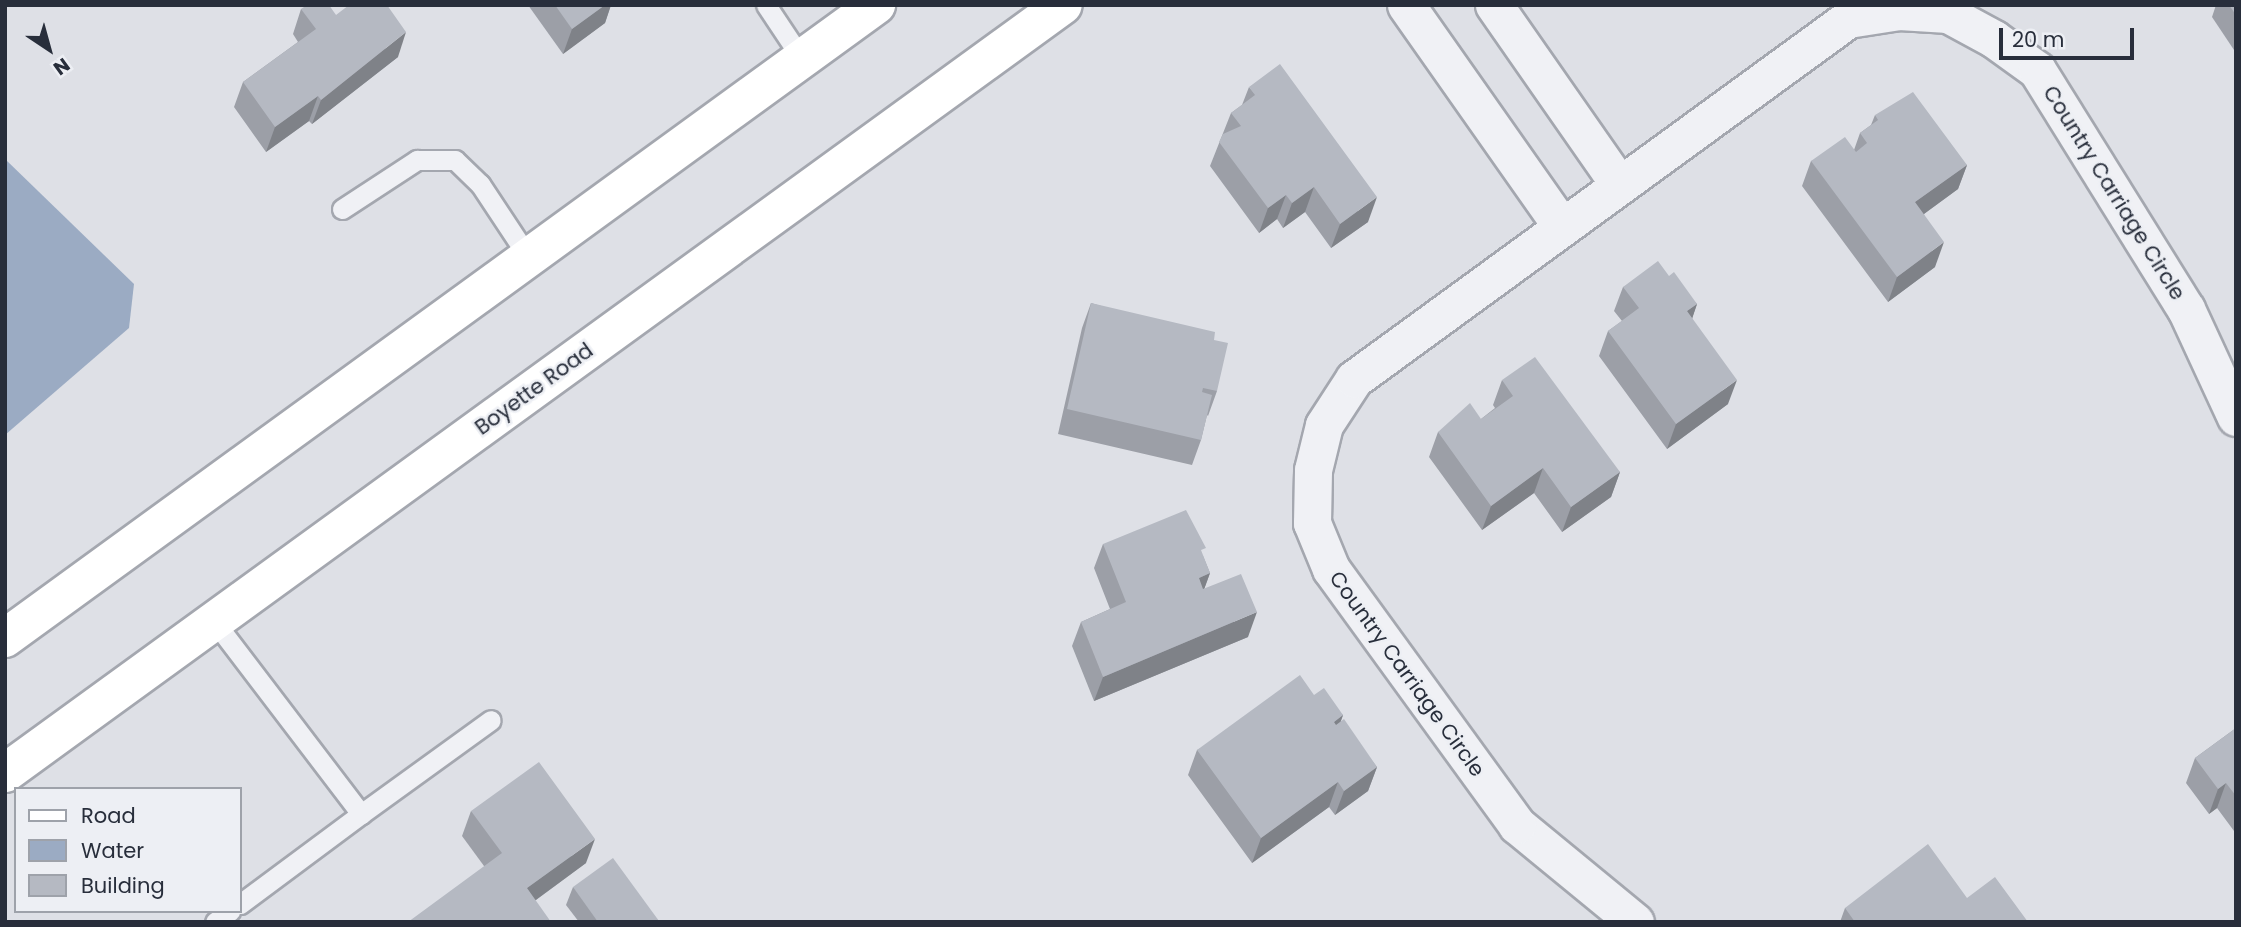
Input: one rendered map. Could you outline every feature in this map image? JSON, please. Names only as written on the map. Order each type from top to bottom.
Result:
[{"type":"main road","points":[[5,638],[876,5]]},
{"type":"main road","name":"Boyette Road","points":[[5,773],[1063,5]]},
{"type":"street","points":[[1406,5],[1562,226]]},
{"type":"street","points":[[1494,5],[1619,184]]},
{"type":"street","name":"Country Carriage Circle","points":[[1635,922],[1517,825],[1331,569],[1312,523],[1312,470],[1324,425],[1354,379],[1848,19],[1899,11],[1948,14],[1994,39],[2037,70],[2186,309],[2236,417]]},
{"type":"lane","points":[[766,5],[802,59]]},
{"type":"lane","points":[[342,209],[417,160],[455,160],[480,184],[529,258]]},
{"type":"lane","points":[[214,621],[361,814]]},
{"type":"lane","points":[[242,903],[491,720]]},
{"type":"water","points":[[5,159],[134,284],[129,328],[5,435]]},
{"type":"building","points":[[307,5],[329,5],[336,15],[349,5],[387,5],[406,32],[321,100],[318,96],[275,127],[243,82],[316,29],[301,9]]},
{"type":"building","points":[[555,5],[605,5],[572,29]]},
{"type":"building","points":[[2229,5],[2236,5],[2236,15]]},
{"type":"building","points":[[1280,64],[1377,197],[1340,224],[1314,187],[1292,203],[1286,195],[1268,208],[1219,142],[1223,134],[1241,126],[1231,113],[1255,95],[1249,87]]},
{"type":"building","points":[[1913,92],[1967,165],[1915,202],[1944,242],[1897,277],[1811,161],[1845,137],[1856,152],[1867,143],[1860,133],[1878,120],[1875,115]]},
{"type":"building","points":[[1658,261],[1669,276],[1674,272],[1697,304],[1687,311],[1737,380],[1676,424],[1608,331],[1639,308],[1623,287]]},
{"type":"building","points":[[1091,303],[1215,332],[1214,340],[1228,343],[1217,391],[1203,388],[1202,392],[1212,395],[1201,440],[1067,409]]},
{"type":"building","points":[[1535,357],[1620,472],[1571,507],[1543,468],[1491,506],[1438,432],[1470,403],[1481,419],[1513,396],[1502,380]]},
{"type":"building","points":[[1186,510],[1206,548],[1201,550],[1210,573],[1199,578],[1203,589],[1241,574],[1257,612],[1103,677],[1081,622],[1126,602],[1103,544]]},
{"type":"building","points":[[1300,675],[1314,695],[1324,688],[1343,715],[1334,722],[1336,725],[1344,719],[1377,767],[1344,791],[1338,782],[1261,838],[1197,750]]},
{"type":"building","points":[[2236,728],[2236,796],[2226,783],[2218,789],[2195,758]]},
{"type":"building","points":[[539,762],[595,839],[527,888],[551,922],[408,922],[502,853],[471,811]]},
{"type":"building","points":[[1928,844],[1967,898],[1995,877],[2028,922],[1855,922],[1845,908]]},
{"type":"building","points":[[613,858],[659,921],[598,922],[573,887]]}]
